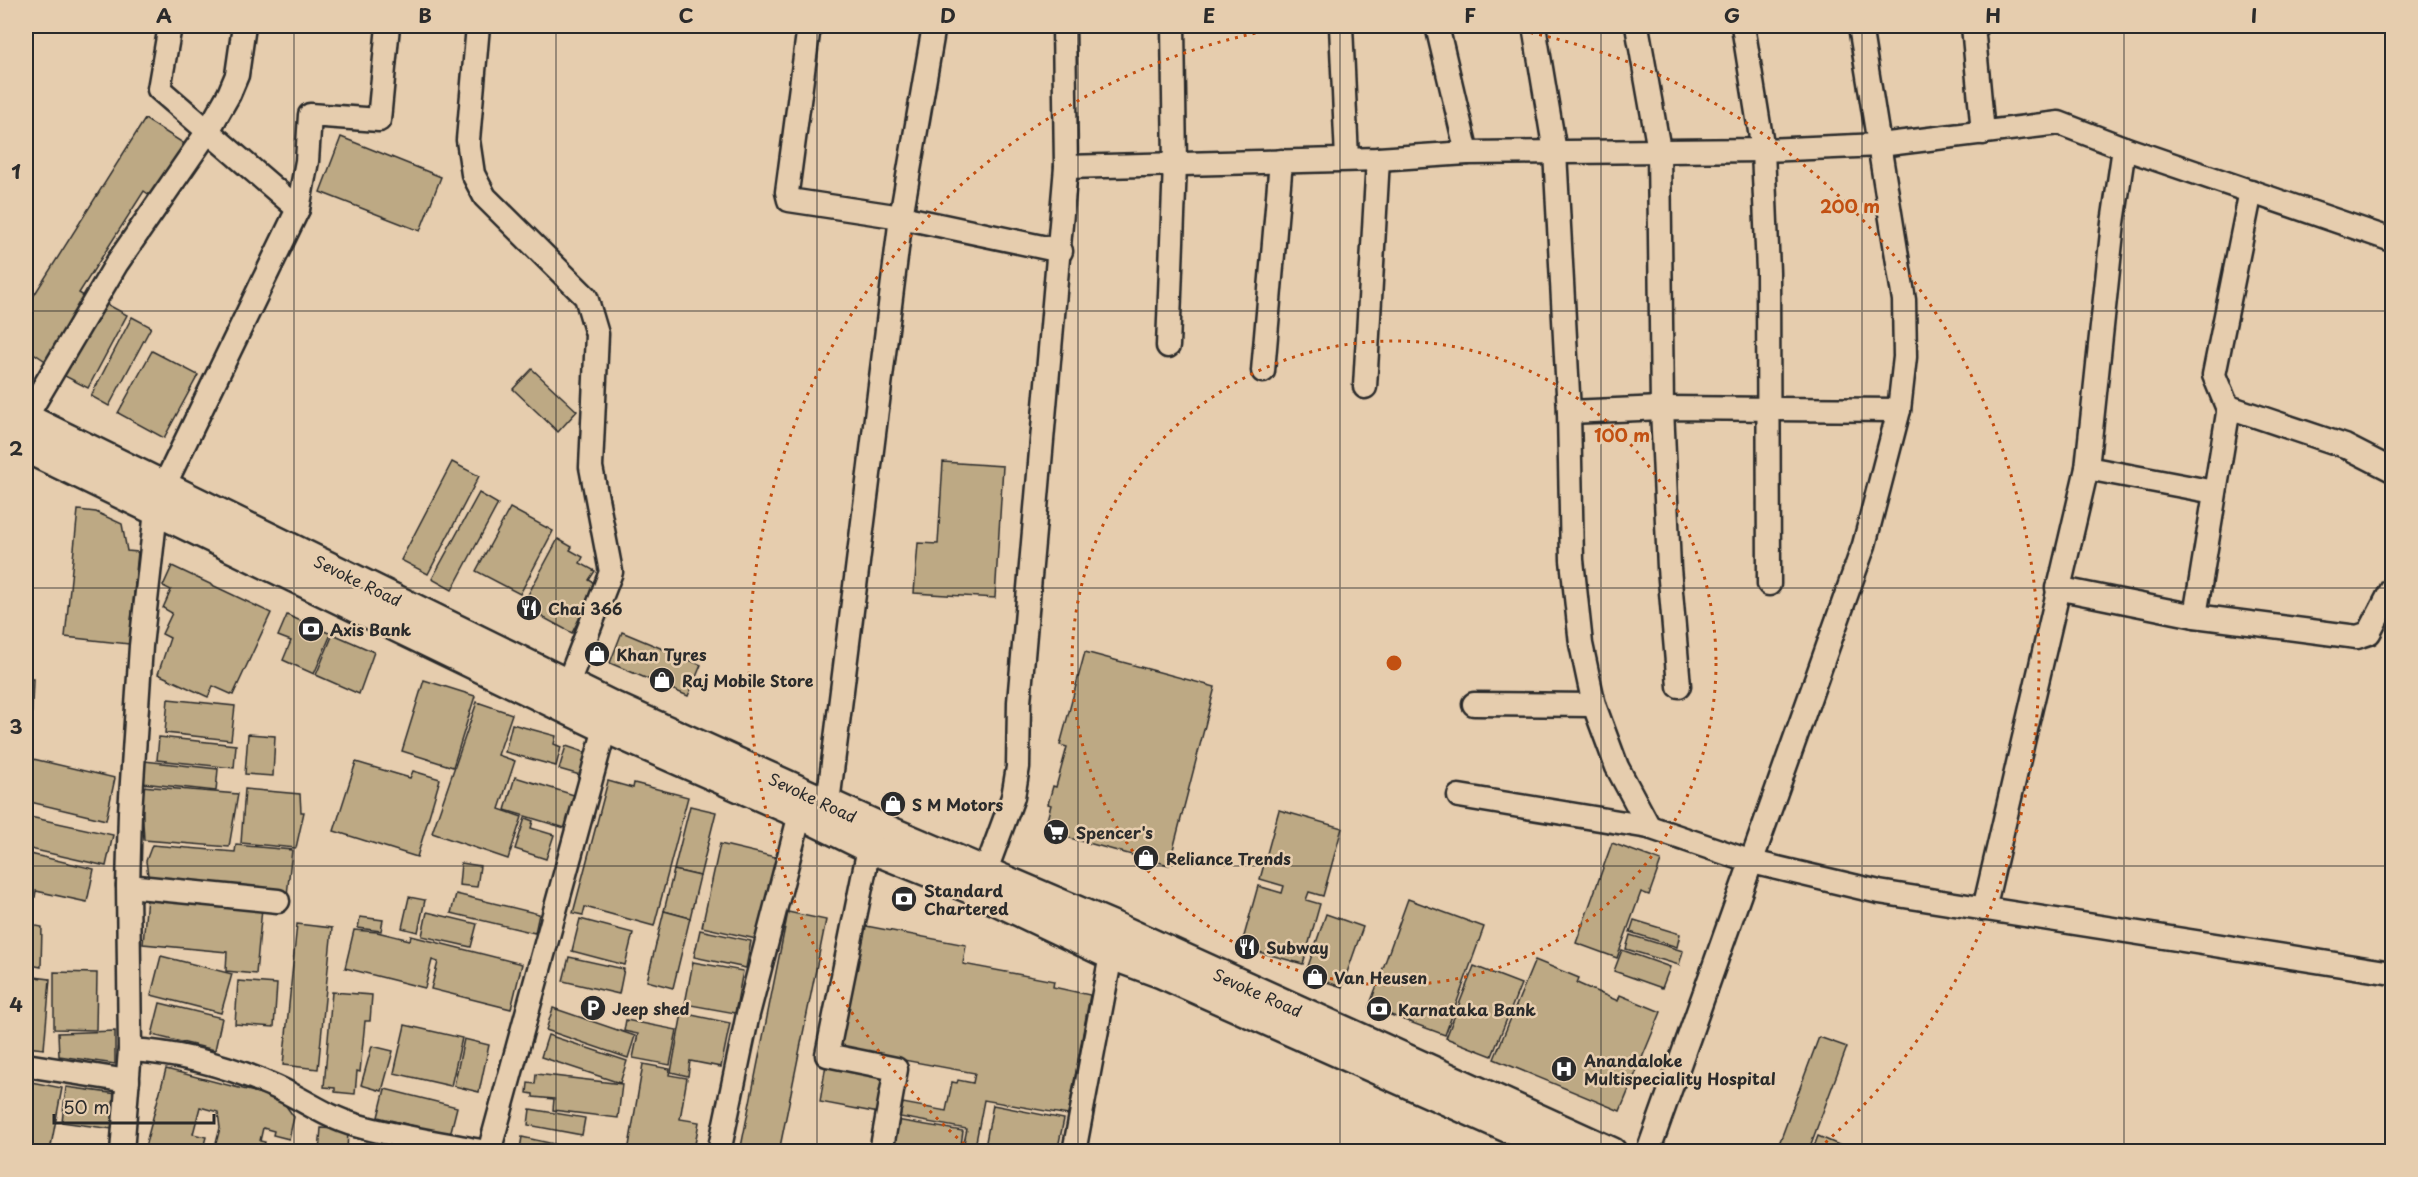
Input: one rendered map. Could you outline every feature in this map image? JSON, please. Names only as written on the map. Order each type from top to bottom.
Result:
[{"type":"main road","name":"Sevoke Road","points":[[26,418],[160,498],[608,717],[869,848],[1164,962],[1612,1152]]},
{"type":"main road","name":"Sevoke Road","points":[[26,448],[160,498],[568,683],[608,717],[828,803],[985,873],[1115,942]]},
{"type":"main road","name":"Sevoke Road","points":[[1164,962],[1562,1152]]},
{"type":"street","points":[[170,26],[159,89],[298,208]]},
{"type":"street","points":[[26,418],[117,263],[208,131],[237,75],[244,26]]},
{"type":"street","points":[[122,1152],[129,1081],[128,886],[141,646],[160,498],[298,208],[307,161],[310,115],[379,120],[388,26]]},
{"type":"street","points":[[478,26],[468,140],[473,174],[485,197],[586,297],[597,334],[591,467],[611,572],[568,683]]},
{"type":"street","points":[[810,26],[787,192],[789,200],[901,217],[1060,251]]},
{"type":"street","points":[[828,803],[901,217],[934,26]]},
{"type":"street","points":[[985,873],[1013,796],[1018,767],[1019,702],[1066,166],[1064,26]]},
{"type":"street","points":[[1167,346],[1175,164],[1173,26]]},
{"type":"street","points":[[1341,26],[1347,159]]},
{"type":"street","points":[[1437,26],[1467,153]]},
{"type":"street","points":[[1533,26],[1556,152],[1569,412],[1572,560],[1581,644],[1594,705],[1617,766],[1649,827]]},
{"type":"street","points":[[1637,26],[1659,150],[1662,408],[1669,568],[1679,686]]},
{"type":"street","points":[[1743,26],[1763,150],[1768,272],[1769,584]]},
{"type":"street","points":[[1648,1152],[1864,545],[1899,410],[1905,357],[1904,300],[1860,26]]},
{"type":"street","points":[[1972,26],[1983,133]]},
{"type":"street","points":[[1066,166],[1378,159],[1467,153],[1763,150],[1880,145],[2059,123],[2124,148],[2392,240]]},
{"type":"street","points":[[1984,909],[2057,588],[2087,468],[2112,234],[2124,148]]},
{"type":"street","points":[[1365,387],[1378,159]]},
{"type":"street","points":[[1263,371],[1281,161]]},
{"type":"street","points":[[2195,616],[2228,409],[2214,375],[2251,191]]},
{"type":"street","points":[[2228,409],[2232,407],[2345,446],[2392,470]]},
{"type":"street","points":[[1569,412],[1662,408],[1899,410]]},
{"type":"street","points":[[2087,468],[2214,492]]},
{"type":"street","points":[[2057,588],[2195,616],[2361,637],[2369,633],[2392,589]]},
{"type":"street","points":[[1474,704],[1594,705]]},
{"type":"street","points":[[130,1050],[181,1056],[217,1065],[279,1088],[325,1113],[354,1125],[487,1152],[608,717]]},
{"type":"street","points":[[1459,796],[1649,827],[1752,862],[1879,892],[2392,973]]},
{"type":"street","points":[[719,1152],[748,1014],[800,814]]},
{"type":"street","points":[[869,848],[827,1055],[896,1069],[880,1152]]},
{"type":"street","points":[[128,886],[278,901]]},
{"type":"street","points":[[1074,1152],[1115,942]]},
{"type":"street","points":[[26,1065],[129,1081]]},
{"type":"building","points":[[145,119],[191,148],[158,201],[144,191],[79,293],[87,298],[50,364],[26,348],[26,308]]},
{"type":"building","points":[[341,137],[441,177],[420,231],[320,192]]},
{"type":"building","points":[[101,301],[127,315],[88,388],[61,374]]},
{"type":"building","points":[[132,317],[151,327],[109,406],[91,396]]},
{"type":"building","points":[[152,351],[198,375],[164,438],[118,413]]},
{"type":"building","points":[[532,369],[577,411],[558,432],[513,389]]},
{"type":"building","points":[[452,462],[479,476],[428,574],[401,560]]},
{"type":"building","points":[[943,462],[1003,466],[995,598],[914,593],[918,543],[938,544]]},
{"type":"building","points":[[479,493],[498,504],[452,590],[432,579]]},
{"type":"building","points":[[510,508],[553,531],[520,594],[476,571]]},
{"type":"building","points":[[78,510],[96,512],[122,524],[127,551],[138,552],[129,644],[65,637]]},
{"type":"building","points":[[558,539],[572,547],[570,550],[583,557],[580,563],[595,571],[589,580],[596,584],[572,633],[522,606]]},
{"type":"building","points":[[172,566],[271,613],[233,695],[213,686],[208,697],[158,674],[170,638],[162,634],[172,613],[163,608],[171,590],[163,586]]},
{"type":"building","points":[[287,615],[331,634],[314,674],[283,660],[291,641],[278,636]]},
{"type":"building","points":[[622,632],[701,665],[688,696],[610,663]]},
{"type":"building","points":[[333,634],[374,652],[359,694],[316,675]]},
{"type":"building","points":[[1085,652],[1215,687],[1169,865],[1044,831],[1051,805],[1048,804],[1053,786],[1056,787],[1067,747],[1060,745]]},
{"type":"building","points":[[26,679],[33,679],[30,756],[26,755]]},
{"type":"building","points":[[424,680],[475,696],[453,767],[402,751]]},
{"type":"building","points":[[168,699],[235,706],[231,740],[165,733]]},
{"type":"building","points":[[477,702],[512,714],[498,755],[515,761],[499,809],[522,817],[508,859],[432,833]]},
{"type":"building","points":[[512,724],[556,736],[554,744],[561,747],[556,766],[505,752]]},
{"type":"building","points":[[248,734],[275,736],[273,776],[245,774]]},
{"type":"building","points":[[159,737],[236,745],[234,768],[157,760]]},
{"type":"building","points":[[566,746],[587,753],[580,775],[559,769]]},
{"type":"building","points":[[29,758],[115,778],[106,820],[26,801],[26,773]]},
{"type":"building","points":[[144,761],[218,769],[216,791],[142,783]]},
{"type":"building","points":[[356,762],[410,778],[413,771],[440,779],[417,857],[334,831]]},
{"type":"building","points":[[515,777],[574,795],[565,828],[505,810]]},
{"type":"building","points":[[608,781],[633,788],[634,783],[688,797],[654,926],[585,907],[583,915],[573,913]]},
{"type":"building","points":[[141,786],[238,794],[229,847],[144,840]]},
{"type":"building","points":[[245,789],[300,794],[301,812],[304,812],[296,848],[241,843]]},
{"type":"building","points":[[690,806],[716,812],[700,876],[674,870]]},
{"type":"building","points":[[1279,810],[1342,828],[1323,896],[1309,892],[1306,900],[1320,904],[1303,964],[1241,947],[1258,886],[1282,893],[1284,886],[1260,879]]},
{"type":"building","points":[[30,817],[113,835],[106,866],[26,848]]},
{"type":"building","points":[[525,818],[533,821],[531,828],[554,835],[546,859],[515,849]]},
{"type":"building","points":[[1612,843],[1661,861],[1649,895],[1641,892],[1617,958],[1576,943]]},
{"type":"building","points":[[720,844],[779,858],[761,940],[702,927]]},
{"type":"building","points":[[152,845],[235,852],[236,845],[292,850],[287,895],[149,882],[146,861]]},
{"type":"building","points":[[26,853],[94,869],[87,902],[36,891],[35,897],[26,895]]},
{"type":"building","points":[[461,863],[480,866],[477,887],[459,885]]},
{"type":"building","points":[[674,870],[700,876],[690,918],[664,911]]},
{"type":"building","points":[[456,894],[539,914],[535,933],[451,913]]},
{"type":"building","points":[[147,897],[262,908],[256,974],[226,971],[227,952],[143,944]]},
{"type":"building","points":[[409,897],[425,900],[418,932],[402,928]]},
{"type":"building","points":[[1408,899],[1484,927],[1445,1035],[1369,1007]]},
{"type":"building","points":[[26,911],[33,912],[31,925],[42,927],[41,967],[26,964]]},
{"type":"building","points":[[664,911],[690,918],[673,988],[647,981]]},
{"type":"building","points":[[427,912],[477,924],[471,947],[422,936]]},
{"type":"building","points":[[788,912],[826,920],[779,1152],[740,1152]]},
{"type":"building","points":[[1326,914],[1363,927],[1342,987],[1305,975]]},
{"type":"building","points":[[360,917],[383,920],[381,931],[358,928]]},
{"type":"building","points":[[580,919],[633,933],[625,965],[572,951]]},
{"type":"building","points":[[1634,920],[1680,934],[1677,947],[1630,932]]},
{"type":"building","points":[[297,924],[332,928],[318,1069],[283,1065]]},
{"type":"building","points":[[861,925],[966,945],[963,964],[1054,981],[1053,987],[1090,995],[1068,1115],[984,1100],[974,1152],[962,1152],[967,1129],[900,1117],[903,1103],[946,1111],[952,1082],[957,1083],[958,1080],[973,1083],[975,1073],[838,1048]]},
{"type":"building","points":[[354,930],[377,932],[410,940],[411,936],[522,964],[511,1009],[431,989],[438,962],[432,960],[425,988],[345,968]]},
{"type":"building","points":[[700,930],[751,941],[746,968],[694,957]]},
{"type":"building","points":[[1630,935],[1683,951],[1679,965],[1626,949]]},
{"type":"building","points":[[1622,950],[1670,967],[1662,988],[1614,971]]},
{"type":"building","points":[[161,956],[232,974],[221,1013],[151,995]]},
{"type":"building","points":[[569,957],[624,969],[619,994],[563,981]]},
{"type":"building","points":[[1535,960],[1579,978],[1577,983],[1618,1001],[1620,995],[1661,1012],[1620,1111],[1494,1059]]},
{"type":"building","points":[[693,962],[743,971],[735,1013],[685,1004]]},
{"type":"building","points":[[1474,966],[1521,984],[1492,1056],[1446,1038]]},
{"type":"building","points":[[54,972],[97,973],[96,1030],[54,1029]]},
{"type":"building","points":[[26,976],[50,979],[44,1049],[26,1047]]},
{"type":"building","points":[[238,981],[277,984],[274,1027],[235,1024]]},
{"type":"building","points":[[332,992],[372,995],[370,1021],[365,1021],[360,1072],[357,1071],[355,1094],[335,1092],[335,1088],[324,1087]]},
{"type":"building","points":[[160,1003],[222,1018],[215,1050],[152,1035]]},
{"type":"building","points":[[553,1008],[635,1036],[628,1058],[546,1030]]},
{"type":"building","points":[[682,1013],[730,1023],[721,1067],[690,1061],[688,1076],[671,1072]]},
{"type":"building","points":[[626,1020],[677,1030],[670,1065],[633,1058],[638,1034],[624,1031]]},
{"type":"building","points":[[405,1025],[462,1038],[451,1086],[394,1073]]},
{"type":"building","points":[[115,1031],[115,1064],[59,1056],[58,1033]]},
{"type":"building","points":[[548,1035],[627,1061],[620,1083],[541,1057]]},
{"type":"building","points":[[1819,1037],[1847,1047],[1808,1152],[1776,1152]]},
{"type":"building","points":[[464,1039],[489,1045],[479,1092],[454,1086]]},
{"type":"building","points":[[372,1046],[393,1051],[382,1091],[361,1085]]},
{"type":"building","points":[[643,1064],[670,1069],[669,1075],[687,1078],[680,1119],[699,1122],[694,1150],[703,1152],[628,1152]]},
{"type":"building","points":[[826,1064],[885,1075],[879,1113],[820,1102]]},
{"type":"building","points":[[166,1069],[281,1099],[294,1117],[289,1139],[273,1135],[274,1131],[263,1128],[260,1141],[265,1142],[263,1152],[234,1152],[215,1147],[220,1128],[218,1112],[200,1107],[193,1134],[206,1137],[202,1152],[161,1152],[145,1147]]},
{"type":"building","points":[[536,1074],[622,1084],[618,1118],[553,1110],[554,1099],[533,1097],[533,1094],[527,1093],[528,1083],[535,1084]]},
{"type":"building","points":[[26,1081],[62,1088],[50,1151],[26,1146]]},
{"type":"building","points":[[66,1087],[117,1094],[112,1129],[62,1122]]},
{"type":"building","points":[[385,1089],[457,1107],[450,1135],[378,1117]]},
{"type":"building","points":[[993,1105],[1064,1119],[1057,1152],[984,1152]]},
{"type":"building","points":[[530,1109],[585,1118],[582,1135],[528,1125]]},
{"type":"building","points":[[896,1120],[963,1131],[960,1152],[891,1152]]},
{"type":"building","points":[[321,1128],[348,1130],[347,1152],[319,1152]]},
{"type":"building","points":[[1818,1136],[1855,1152],[1812,1152]]},
{"type":"building","points":[[522,1137],[577,1149],[577,1152],[532,1152],[520,1149]]},
{"type":"place","name":"Chai 366","points":[[529,608]]},
{"type":"place","name":"Axis Bank","points":[[311,629]]},
{"type":"place","name":"Khan Tyres","points":[[597,654]]},
{"type":"place","name":"Raj Mobile Store","points":[[662,680]]},
{"type":"place","name":"S M Motors","points":[[893,804]]},
{"type":"place","name":"Spencer's","points":[[1056,832]]},
{"type":"place","name":"Reliance Trends","points":[[1146,858]]},
{"type":"place","name":"Standard Chartered","points":[[904,899]]},
{"type":"place","name":"Subway","points":[[1247,947]]},
{"type":"place","name":"Van Heusen","points":[[1315,977]]},
{"type":"place","name":"Jeep shed","points":[[593,1008]]},
{"type":"place","name":"Karnataka Bank","points":[[1379,1009]]},
{"type":"place","name":"Anandaloke Multispeciality Hospital","points":[[1564,1069]]}]
